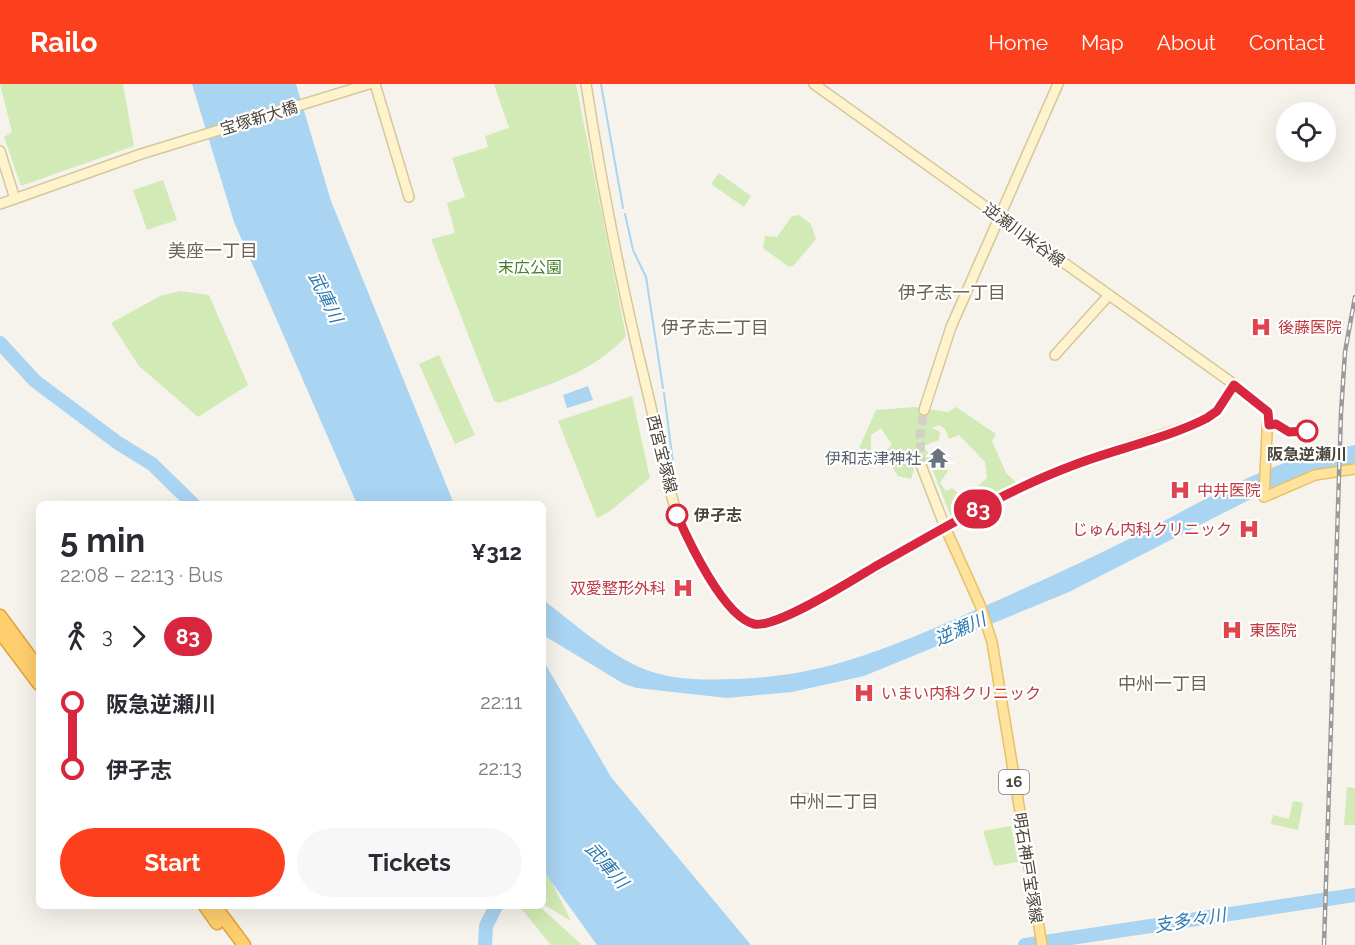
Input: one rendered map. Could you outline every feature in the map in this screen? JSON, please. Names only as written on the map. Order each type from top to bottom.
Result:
[{"type":"highway","points":[[0,616],[36,665]]},
{"type":"highway","points":[[0,632],[36,680]]},
{"type":"highway","points":[[207,909],[234,945]]},
{"type":"highway","points":[[217,909],[244,945]]},
{"type":"main road","points":[[945,527],[1012,491],[1073,465],[1200,422],[1214,414],[1234,385],[1268,412],[1264,497],[1315,476],[1355,469]]},
{"type":"main road","name":"明石神戸宝塚線","points":[[945,527],[988,626],[1041,941]]},
{"type":"street","name":"宝塚新大橋","points":[[0,204],[150,152],[369,84]]},
{"type":"street","points":[[375,84],[409,197]]},
{"type":"street","name":"西宮宝塚線","points":[[586,84],[633,334],[677,515],[693,548],[728,604],[746,621],[759,625],[773,622],[945,527]]},
{"type":"street","name":"逆瀬川米谷線","points":[[814,84],[1234,385]]},
{"type":"street","points":[[924,410],[951,327],[1058,84]]},
{"type":"street","points":[[0,151],[15,199]]},
{"type":"street","points":[[1055,354],[1109,295]]},
{"type":"street","points":[[921,465],[945,527]]},
{"type":"green space","points":[[0,84],[123,84],[134,146],[21,186],[4,137],[12,132]]},
{"type":"green space","name":"末広公園","points":[[494,84],[576,84],[626,336],[613,349],[583,369],[551,384],[499,403],[494,401],[431,239],[455,233],[447,203],[465,197],[452,158],[488,147],[485,136],[509,128]]},
{"type":"green space","points":[[719,173],[751,196],[744,207],[711,184]]},
{"type":"green space","points":[[163,180],[177,220],[147,230],[133,190]]},
{"type":"green space","points":[[799,215],[811,224],[816,239],[793,266],[789,267],[763,248],[765,236],[777,237],[792,216]]},
{"type":"green space","points":[[180,291],[209,295],[248,385],[198,417],[139,366],[111,323],[160,296]]},
{"type":"green space","points":[[439,355],[475,435],[455,444],[419,364]]},
{"type":"green space","points":[[632,396],[650,478],[609,512],[597,518],[558,421]]},
{"type":"green space","name":"伊和志津神社","points":[[915,407],[948,412],[956,407],[996,434],[992,441],[1006,473],[1018,484],[964,513],[951,517],[930,463],[915,466],[911,479],[898,476],[883,453],[892,445],[881,428],[871,435],[871,453],[859,448],[876,410]],"holes":[[[939,425],[945,429],[949,439],[959,435],[985,462],[987,478],[977,487],[981,492],[973,498],[969,496],[965,499],[952,488],[946,491],[940,483],[948,471],[923,446],[939,440],[940,432],[932,428]]]},
{"type":"green space","points":[[1347,787],[1355,788],[1355,825],[1344,825]]},
{"type":"green space","points":[[820,791],[823,801],[819,805],[795,808],[792,794]]},
{"type":"green space","points":[[1293,801],[1303,803],[1298,830],[1271,824],[1273,815],[1289,819]]},
{"type":"green space","points":[[1011,826],[1018,862],[994,866],[983,831]]},
{"type":"green space","points":[[546,872],[547,872],[571,921],[546,906]]},
{"type":"green space","points":[[521,909],[542,909],[582,945],[551,945]]},
{"type":"water","name":"武庫川","points":[[192,84],[296,84],[331,201],[453,501],[356,501],[234,222]]},
{"type":"water","points":[[588,386],[593,400],[567,408],[563,395]]},
{"type":"water","name":"逆瀬川","points":[[1355,445],[1355,465],[1314,472],[1284,482],[1069,592],[864,676],[792,692],[727,698],[637,688],[624,684],[546,637],[546,602],[614,653],[639,667],[663,675],[688,679],[726,679],[772,676],[836,664],[896,644],[956,619],[1087,559],[1248,478],[1299,458]]},
{"type":"water","name":"武庫川","points":[[546,665],[611,777],[751,945],[597,945],[546,874]]},
{"type":"waterway","points":[[601,84],[623,208]]},
{"type":"waterway","points":[[625,214],[633,250],[646,277],[663,388]]},
{"type":"waterway","points":[[0,343],[35,381],[118,443],[152,464],[190,501]]},
{"type":"waterway","points":[[664,393],[673,463]]},
{"type":"waterway","name":"支多々川","points":[[1025,945],[1355,895]]},
{"type":"waterway","points":[[485,945],[486,926],[494,909]]},
{"type":"tunnel","points":[[921,465],[920,435],[924,410]]},
{"type":"railway","points":[[1324,945],[1341,413],[1345,352],[1355,297]]},
{"type":"bus line","name":"83","points":[[677,515],[693,548],[728,604],[746,621],[759,625],[773,622],[829,593],[1012,491],[1073,465],[1200,422],[1217,411],[1234,385],[1268,412],[1269,425],[1276,424],[1289,432],[1307,431]]},
{"type":"place","name":"後藤医院","points":[[1261,327]]},
{"type":"place","name":"阪急逆瀬川","points":[[1307,431]]},
{"type":"place","name":"伊和志津神社","points":[[938,458]]},
{"type":"place","name":"中井医院","points":[[1180,490]]},
{"type":"place","name":"伊孑志","points":[[677,515]]},
{"type":"place","name":"じゅん内科クリニック","points":[[1249,529]]},
{"type":"place","name":"双愛整形外科","points":[[683,588]]},
{"type":"place","name":"東医院","points":[[1232,630]]},
{"type":"place","name":"いまい内科クリニック","points":[[864,693]]},
{"type":"district","name":"美座一丁目","points":[[213,250]]},
{"type":"district","name":"伊孑志一丁目","points":[[952,292]]},
{"type":"district","name":"伊孑志二丁目","points":[[715,327]]},
{"type":"district","name":"中州一丁目","points":[[1163,683]]},
{"type":"district","name":"中州二丁目","points":[[834,801]]}]
